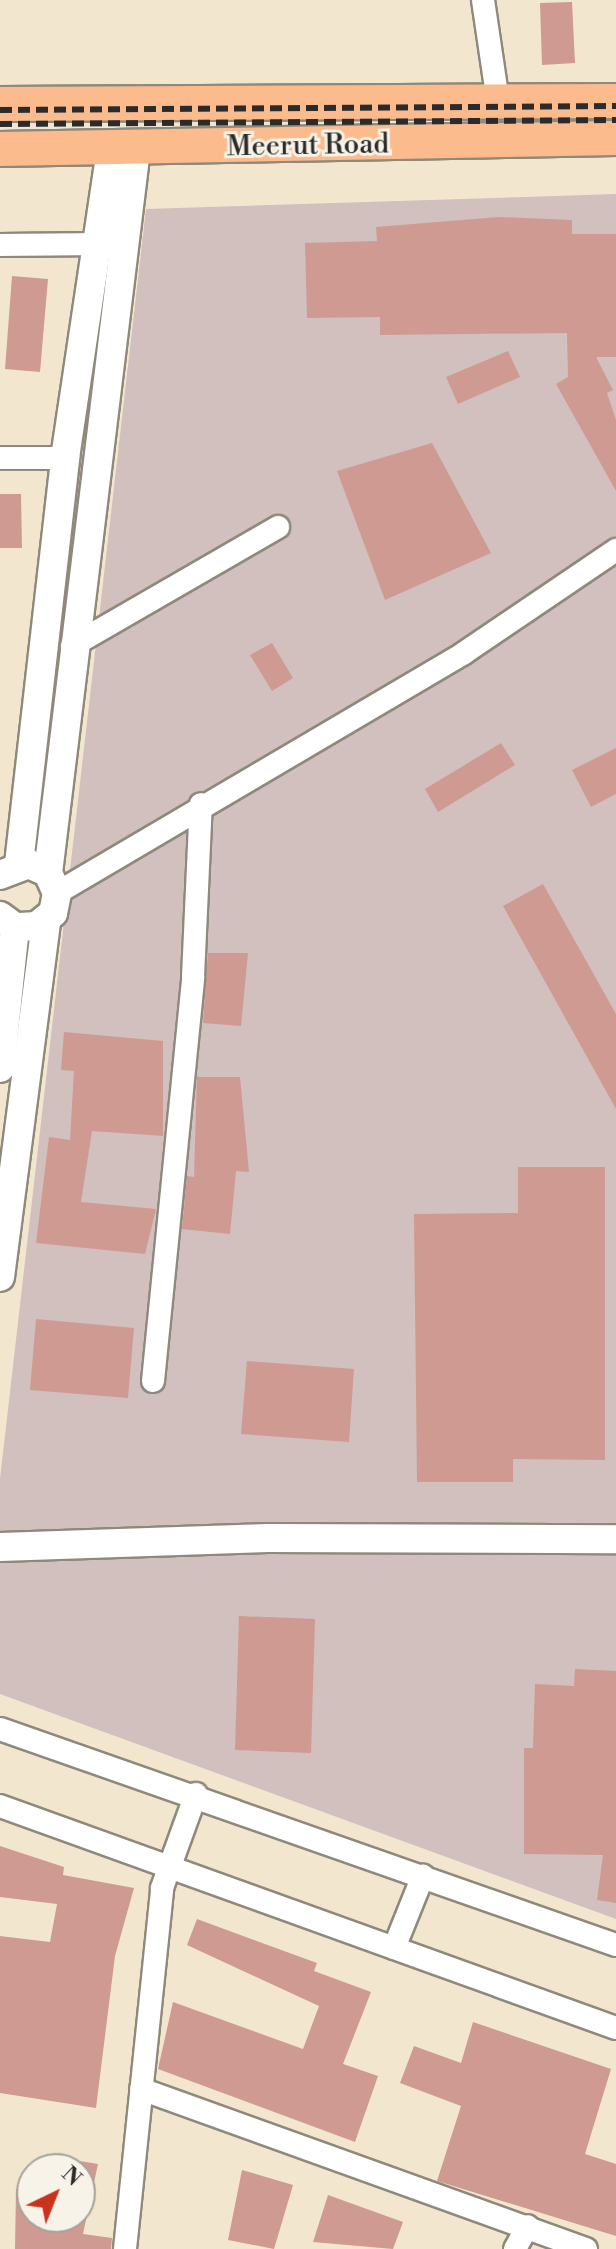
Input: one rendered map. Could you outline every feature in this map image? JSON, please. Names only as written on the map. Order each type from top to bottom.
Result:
[{"type":"main road","name":"Meerut Road","points":[[0,104],[129,106],[616,101]]},
{"type":"main road","points":[[124,149],[129,106]]},
{"type":"main road","name":"Meerut Road","points":[[0,149],[616,138]]},
{"type":"street","points":[[483,0],[498,102]]},
{"type":"street","points":[[0,1277],[53,883],[113,215],[124,149]]},
{"type":"street","points":[[113,215],[94,244],[9,870],[53,883],[201,804],[464,653],[616,550]]},
{"type":"street","points":[[0,245],[94,244]]},
{"type":"street","points":[[0,458],[65,458]]},
{"type":"street","points":[[72,646],[278,527]]},
{"type":"street","points":[[153,1381],[193,977],[201,804]]},
{"type":"street","points":[[0,1068],[8,921],[46,921]]},
{"type":"street","points":[[0,1547],[616,1539]]},
{"type":"street","points":[[0,1729],[196,1794],[616,1945]]},
{"type":"street","points":[[125,2249],[169,1865],[196,1794]]},
{"type":"street","points":[[0,1806],[616,2028]]},
{"type":"street","points":[[394,1948],[423,1876]]},
{"type":"street","points":[[141,2089],[586,2249]]},
{"type":"street","points":[[515,2249],[528,2226]]},
{"type":"shaded area","points":[[616,194],[616,1919],[0,1694],[0,1479],[146,209]]},
{"type":"building","points":[[572,2],[575,63],[542,65],[540,3]]},
{"type":"building","points":[[499,217],[572,220],[572,234],[616,234],[616,357],[596,357],[613,390],[607,393],[616,420],[616,491],[556,384],[568,377],[567,333],[380,335],[380,317],[307,318],[305,243],[377,241],[376,227]]},
{"type":"building","points":[[12,276],[48,279],[40,372],[5,369]]},
{"type":"building","points":[[508,351],[520,377],[458,404],[446,377]]},
{"type":"building","points":[[432,443],[491,553],[385,600],[337,471]]},
{"type":"building","points":[[0,494],[21,494],[22,548],[0,548]]},
{"type":"building","points":[[272,643],[293,678],[272,691],[250,655]]},
{"type":"building","points":[[501,743],[515,765],[438,812],[425,789]]},
{"type":"building","points":[[616,748],[616,794],[591,807],[572,770]]},
{"type":"building","points":[[543,884],[616,1014],[616,1109],[503,906]]},
{"type":"building","points":[[208,953],[248,953],[241,1026],[203,1023]]},
{"type":"building","points":[[64,1032],[163,1041],[163,1136],[92,1131],[81,1202],[156,1209],[145,1254],[36,1243],[49,1137],[70,1140],[74,1071],[61,1070]]},
{"type":"building","points":[[197,1077],[240,1077],[249,1172],[236,1171],[230,1234],[182,1229],[187,1176],[194,1177]]},
{"type":"building","points":[[518,1167],[605,1167],[605,1460],[513,1459],[513,1482],[417,1482],[414,1214],[518,1213]]},
{"type":"building","points":[[36,1319],[134,1328],[128,1398],[30,1390]]},
{"type":"building","points":[[247,1361],[354,1369],[349,1442],[241,1434]]},
{"type":"building","points":[[239,1616],[315,1619],[311,1753],[235,1750]]},
{"type":"building","points":[[575,1669],[616,1671],[616,1903],[597,1900],[603,1855],[524,1854],[524,1748],[533,1748],[535,1684],[574,1686]]},
{"type":"building","points":[[0,1846],[64,1867],[63,1875],[134,1888],[115,1956],[96,2108],[0,2093],[0,1936],[50,1942],[57,1904],[0,1897]]},
{"type":"building","points":[[197,1919],[317,1963],[314,1971],[371,1992],[343,2064],[378,2076],[355,2142],[158,2069],[173,2002],[303,2049],[319,2006],[187,1945]]},
{"type":"building","points":[[473,2022],[611,2069],[585,2154],[616,2164],[616,2236],[437,2181],[461,2106],[400,2083],[414,2046],[461,2063]]},
{"type":"building","points":[[242,2170],[293,2185],[274,2249],[228,2240]]},
{"type":"building","points":[[16,2189],[16,2233],[83,2233],[112,2238],[111,2249],[15,2249]]},
{"type":"building","points":[[328,2195],[403,2222],[393,2249],[313,2242]]},
{"type":"railway","points":[[0,110],[616,106]]},
{"type":"railway","points":[[0,124],[616,120]]}]
